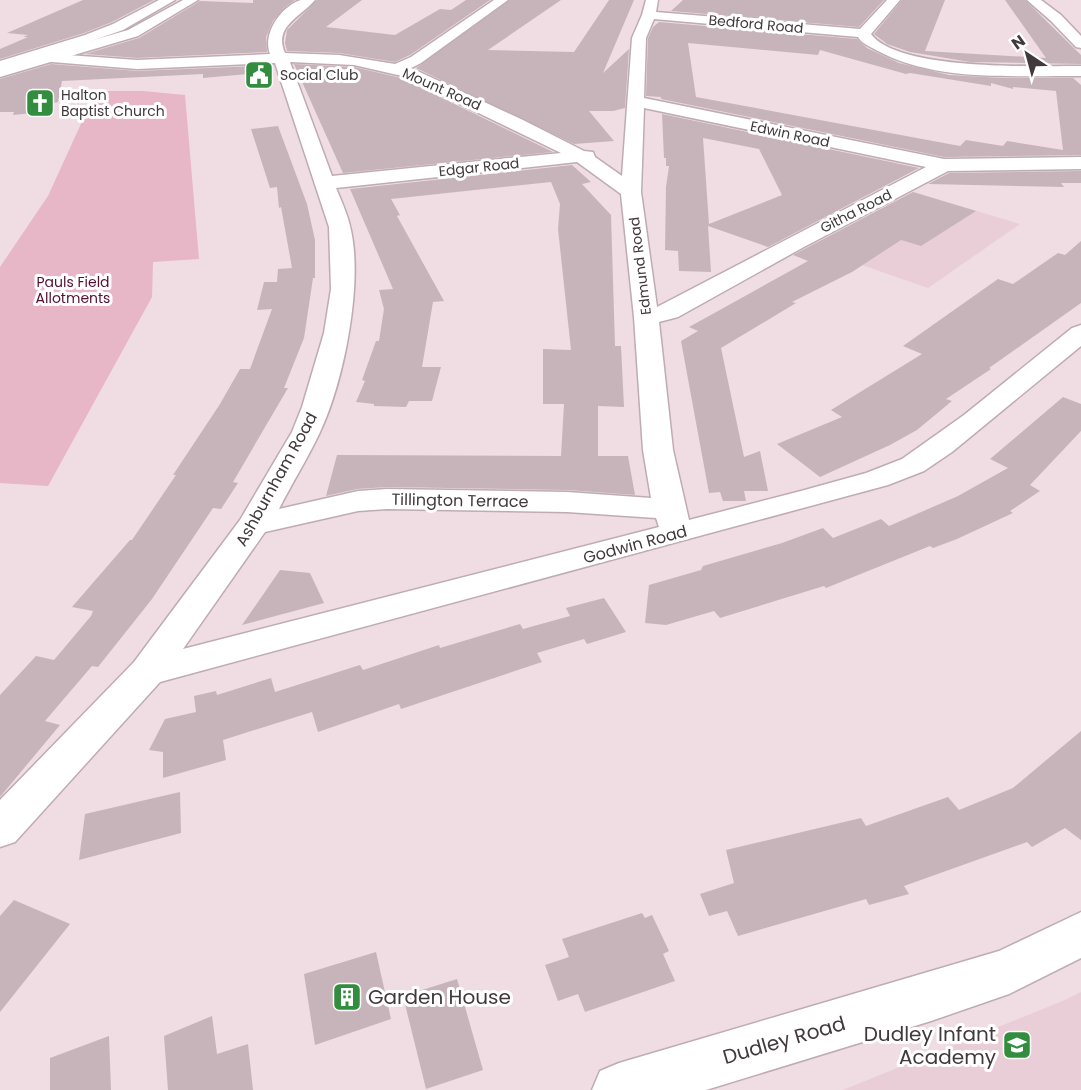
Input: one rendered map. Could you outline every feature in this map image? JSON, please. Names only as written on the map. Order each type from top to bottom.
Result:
[{"type":"main road","points":[[3,69],[56,52],[118,27],[169,0]]},
{"type":"main road","points":[[56,52],[93,47],[133,33],[192,0]]},
{"type":"main road","name":"Ashburnham Road","points":[[0,829],[147,672],[254,524],[306,432],[326,377],[337,333],[343,289],[340,227],[281,58],[275,47],[276,29],[291,13],[309,0]]},
{"type":"main road","points":[[397,69],[416,60],[502,0]]},
{"type":"main road","points":[[1033,0],[1081,44]]},
{"type":"main road","points":[[871,1],[893,1]]},
{"type":"main road","points":[[893,1],[864,33],[865,38],[876,46],[928,62],[981,70],[1081,71]]},
{"type":"main road","name":"Bedford Road","points":[[650,7],[864,33]]},
{"type":"main road","name":"Edmund Road","points":[[650,7],[639,38],[631,192],[646,316],[658,450],[673,521]]},
{"type":"main road","points":[[1047,11],[1070,11]]},
{"type":"main road","name":"Mount Road","points":[[28,42],[56,52],[73,62],[141,63],[281,58],[354,61],[397,69],[454,93],[583,156],[631,192]]},
{"type":"main road","name":"Edwin Road","points":[[636,101],[944,165]]},
{"type":"main road","name":"Edgar Road","points":[[325,183],[633,151]]},
{"type":"main road","name":"Githa Road","points":[[646,316],[669,312],[794,243],[944,165],[1081,163]]},
{"type":"main road","name":"Godwin Road","points":[[147,672],[673,521],[855,486],[913,465],[975,421],[1081,333]]},
{"type":"main road","name":"Tillington Terrace","points":[[254,524],[358,501],[387,499],[567,502],[673,521]]},
{"type":"main road","name":"Dudley Road","points":[[619,1090],[931,997],[1008,971],[1081,934]]},
{"type":"shaded area","points":[[914,192],[1020,224],[928,288],[813,248]]},
{"type":"shaded area","name":"Dudley Infant Academy","points":[[1081,992],[1081,1090],[843,1090],[1065,1000]]},
{"type":"green space","name":"Pauls Field Allotments","points":[[96,91],[143,91],[185,95],[199,259],[153,262],[152,297],[48,486],[0,483],[0,267],[48,196]]},
{"type":"building","points":[[83,0],[154,0],[112,22],[84,33],[0,59],[0,49],[28,37],[23,37],[28,35],[7,33]]},
{"type":"building","points":[[253,0],[295,0],[285,7],[273,21],[266,37],[267,52],[137,58],[85,54],[139,38],[200,1],[253,3]]},
{"type":"building","points":[[317,0],[362,0],[326,27],[395,35],[440,9],[451,10],[466,0],[490,0],[410,55],[395,62],[339,53],[287,51],[285,43],[287,30]]},
{"type":"building","points":[[510,0],[561,0],[488,50],[574,52],[609,0],[634,0],[603,73],[629,49],[625,108],[613,111],[589,111],[614,141],[574,144],[416,68]]},
{"type":"building","points":[[683,0],[884,0],[859,27],[671,11]]},
{"type":"building","points":[[902,0],[945,0],[925,51],[1046,58],[1005,0],[1025,0],[1081,55],[1081,64],[970,62],[910,52],[887,44],[874,34]]},
{"type":"building","points":[[659,22],[857,39],[867,48],[899,63],[949,75],[1073,78],[1081,85],[1081,155],[944,157],[661,99],[661,97],[646,96],[648,38],[653,27]],"holes":[[[688,43],[818,55],[820,50],[906,74],[991,86],[991,83],[1013,89],[1013,87],[1056,91],[1063,150],[1007,141],[1003,146],[966,140],[960,146],[696,97]]]},
{"type":"building","points":[[51,64],[137,71],[256,66],[258,73],[203,78],[203,74],[62,81],[58,102],[54,103],[52,111],[13,115],[14,112],[0,112],[0,79]]},
{"type":"building","points":[[294,64],[354,67],[401,78],[553,152],[343,173]]},
{"type":"building","points":[[662,114],[919,168],[768,247],[708,226],[711,272],[679,271],[678,251],[665,250],[666,187],[669,166],[666,166],[666,158],[664,158]],"holes":[[[703,138],[759,149],[782,195],[709,224]]]},
{"type":"building","points":[[278,126],[307,204],[315,240],[315,278],[313,278],[304,338],[284,388],[288,388],[233,482],[238,483],[221,509],[213,508],[152,599],[98,667],[92,666],[45,721],[60,725],[0,797],[0,695],[36,656],[54,660],[91,616],[93,611],[72,607],[132,540],[176,475],[173,475],[240,369],[250,369],[272,309],[257,310],[264,282],[277,282],[278,269],[292,268],[281,207],[279,208],[277,187],[270,188],[251,129]]},
{"type":"building","points":[[572,165],[591,182],[582,184],[611,215],[615,346],[621,346],[624,407],[598,406],[598,456],[628,456],[635,495],[567,490],[387,487],[357,489],[326,496],[337,455],[561,456],[564,404],[543,404],[543,349],[571,350],[558,229],[560,204],[551,182],[391,199],[400,215],[397,216],[444,301],[433,302],[422,367],[441,367],[432,401],[409,401],[406,407],[374,406],[374,404],[356,402],[365,381],[362,380],[376,341],[379,341],[384,309],[379,290],[393,289],[350,189]]},
{"type":"building","points":[[1081,171],[1081,183],[1061,183],[1064,187],[928,184],[949,173]]},
{"type":"building","points":[[913,192],[976,211],[921,246],[901,240],[852,272],[792,302],[796,303],[721,348],[744,457],[760,451],[768,491],[744,491],[746,501],[723,501],[720,492],[709,493],[681,341],[698,331],[689,327],[808,261],[793,255]]},
{"type":"building","points":[[1081,241],[1081,303],[946,399],[952,401],[917,430],[820,477],[777,444],[842,417],[831,410],[922,354],[903,346],[998,279],[1013,284],[1058,253],[1065,255]]},
{"type":"building","points":[[1063,397],[1081,404],[1081,431],[1030,485],[1040,491],[1010,511],[1013,513],[957,539],[933,548],[930,546],[826,588],[824,586],[720,618],[714,611],[666,625],[645,623],[649,585],[701,570],[703,566],[782,543],[823,528],[833,538],[881,519],[889,526],[958,496],[1008,468],[990,459]]},
{"type":"building","points":[[280,570],[310,573],[324,603],[242,625]]},
{"type":"building","points":[[604,598],[626,632],[587,644],[584,639],[537,653],[542,662],[401,709],[399,704],[318,732],[312,712],[223,740],[226,760],[163,778],[163,752],[149,750],[165,719],[196,712],[194,696],[216,691],[217,695],[271,678],[275,692],[360,665],[363,670],[439,645],[440,648],[520,624],[523,629],[570,616],[566,608]]},
{"type":"building","points":[[1081,731],[1081,840],[1065,828],[1032,847],[1027,842],[904,886],[909,894],[869,905],[866,899],[738,936],[727,911],[709,916],[700,894],[734,883],[726,850],[861,818],[866,826],[948,797],[959,810],[1013,788]]},
{"type":"building","points":[[180,792],[181,833],[79,860],[85,814]]},
{"type":"building","points":[[14,900],[70,924],[0,1012],[0,916]]},
{"type":"building","points":[[642,913],[645,918],[652,915],[669,951],[663,954],[675,981],[585,1012],[578,994],[558,1001],[545,965],[569,957],[562,939]]},
{"type":"building","name":"Garden House","points":[[376,952],[391,1019],[315,1045],[304,974]]},
{"type":"building","points":[[457,979],[483,1070],[426,1089],[403,996]]},
{"type":"building","points":[[212,1016],[217,1054],[248,1044],[253,1090],[168,1090],[164,1036]]},
{"type":"building","points":[[109,1036],[111,1090],[50,1090],[50,1058]]},
{"type":"place","name":"Social Club","points":[[259,75]]},
{"type":"place","name":"Halton Baptist Church","points":[[40,103]]},
{"type":"place","name":"Garden House","points":[[347,997]]},
{"type":"place","name":"Dudley Infant Academy","points":[[1017,1045]]}]
